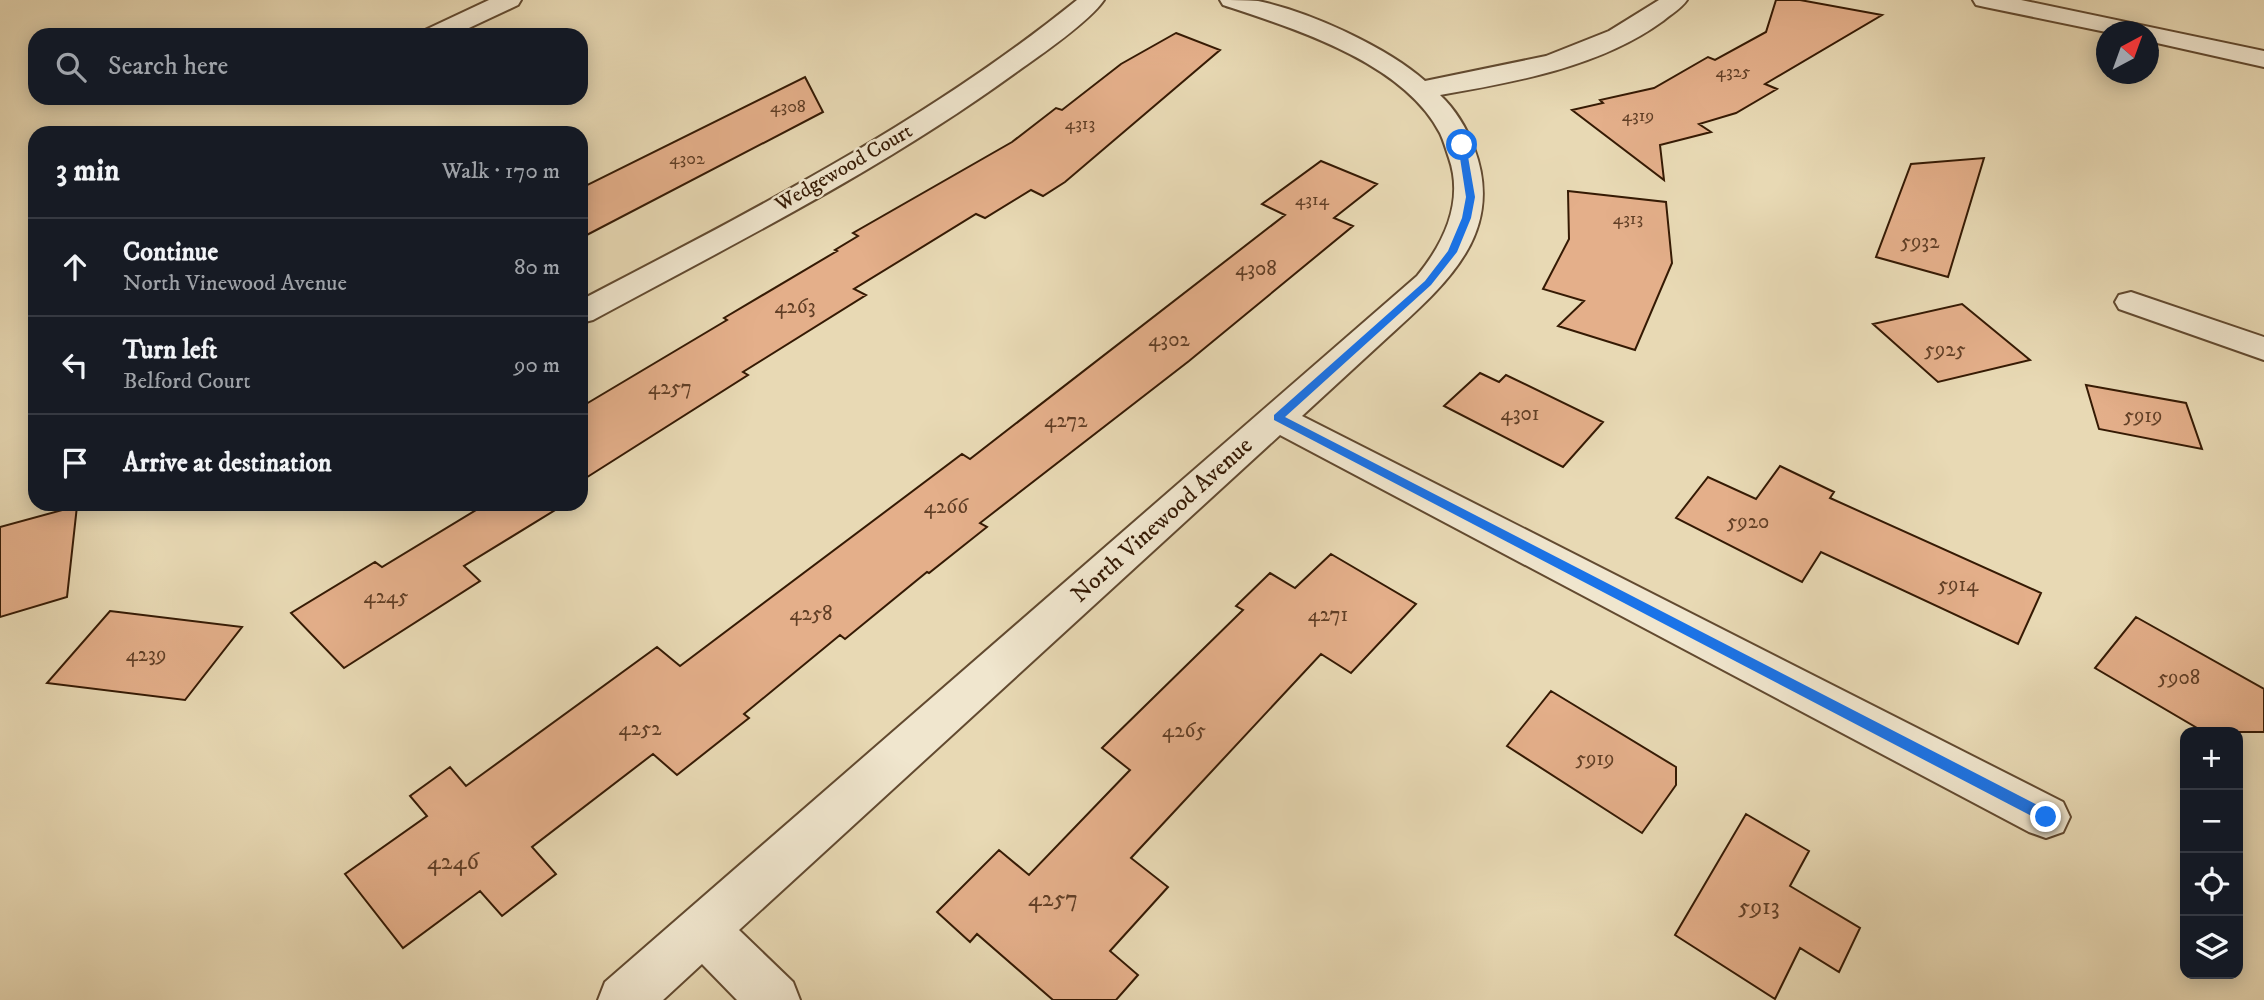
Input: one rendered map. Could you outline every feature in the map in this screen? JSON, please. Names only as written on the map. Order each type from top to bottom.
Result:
[{"type":"street","points":[[450,28],[509,0]]},
{"type":"street","name":"Wedgewood Court","points":[[588,309],[818,185],[916,128],[998,74],[1092,0]]},
{"type":"street","name":"North Vinewood Avenue","points":[[624,1000],[1428,283],[1458,241],[1467,218],[1471,197],[1465,155],[1445,116],[1422,90],[1381,62],[1340,41],[1232,0]]},
{"type":"street","points":[[1422,90],[1498,76],[1568,57],[1625,34],[1675,0]]},
{"type":"street","points":[[1985,0],[2096,23]]},
{"type":"street","points":[[2159,35],[2264,59]]},
{"type":"street","points":[[2130,302],[2264,349]]},
{"type":"street","points":[[1277,418],[2046,817]]},
{"type":"street","points":[[703,930],[774,1000]]},
{"type":"building","points":[[1776,0],[1800,0],[1882,15],[1765,84],[1777,89],[1736,113],[1699,124],[1711,132],[1660,145],[1664,180],[1572,110],[1603,103],[1600,100],[1654,88],[1708,57],[1715,60],[1766,32]]},
{"type":"building","points":[[1176,33],[1220,50],[1065,182],[1043,196],[1031,190],[985,218],[976,214],[854,289],[866,295],[743,372],[748,375],[588,477],[588,403],[837,251],[835,250],[858,236],[853,233],[1012,142],[1056,108],[1062,110],[1121,64]]},
{"type":"building","points":[[805,77],[823,112],[588,234],[588,185]]},
{"type":"building","points":[[1984,158],[1948,277],[1876,257],[1911,164]]},
{"type":"building","points":[[1321,161],[1377,184],[1334,218],[1353,226],[1189,361],[980,523],[987,527],[845,639],[840,635],[744,714],[749,718],[677,775],[653,754],[532,847],[556,874],[502,916],[480,891],[403,948],[345,874],[427,816],[410,796],[450,767],[466,786],[657,647],[680,666],[962,454],[970,459],[1285,215],[1262,204]]},
{"type":"building","points":[[1568,191],[1666,202],[1672,263],[1635,350],[1558,326],[1584,301],[1543,289],[1569,239]]},
{"type":"building","points":[[1962,304],[2030,360],[1938,382],[1873,324]]},
{"type":"building","points":[[1480,373],[1499,382],[1506,375],[1603,422],[1563,467],[1444,406]]},
{"type":"building","points":[[2086,385],[2186,403],[2202,449],[2099,429]]},
{"type":"building","points":[[1780,466],[1834,492],[1830,498],[2041,593],[2018,644],[1821,552],[1802,582],[1676,518],[1708,477],[1756,499]]},
{"type":"building","points":[[59,511],[76,511],[67,597],[0,617],[0,527]]},
{"type":"building","points":[[474,511],[554,511],[464,566],[480,581],[344,668],[291,613],[375,562],[382,567]]},
{"type":"building","points":[[1331,554],[1416,604],[1351,673],[1321,654],[1131,858],[1168,887],[1110,951],[1138,975],[1116,1000],[1053,1000],[977,934],[970,942],[937,912],[999,850],[1029,875],[1130,770],[1102,748],[1243,610],[1236,606],[1270,573],[1295,588]]},
{"type":"building","points":[[110,611],[242,627],[185,700],[47,683]]},
{"type":"building","points":[[2136,617],[2264,689],[2264,732],[2243,732],[2243,727],[2195,727],[2095,668]]},
{"type":"building","points":[[1551,691],[1676,767],[1676,785],[1642,833],[1507,746]]},
{"type":"building","points":[[1746,814],[1809,851],[1790,886],[1860,928],[1839,972],[1800,948],[1775,999],[1675,935]]},
{"type":"route","points":[[1462,145],[1471,197],[1467,218],[1452,252],[1428,283],[1277,418],[2046,817]]}]
